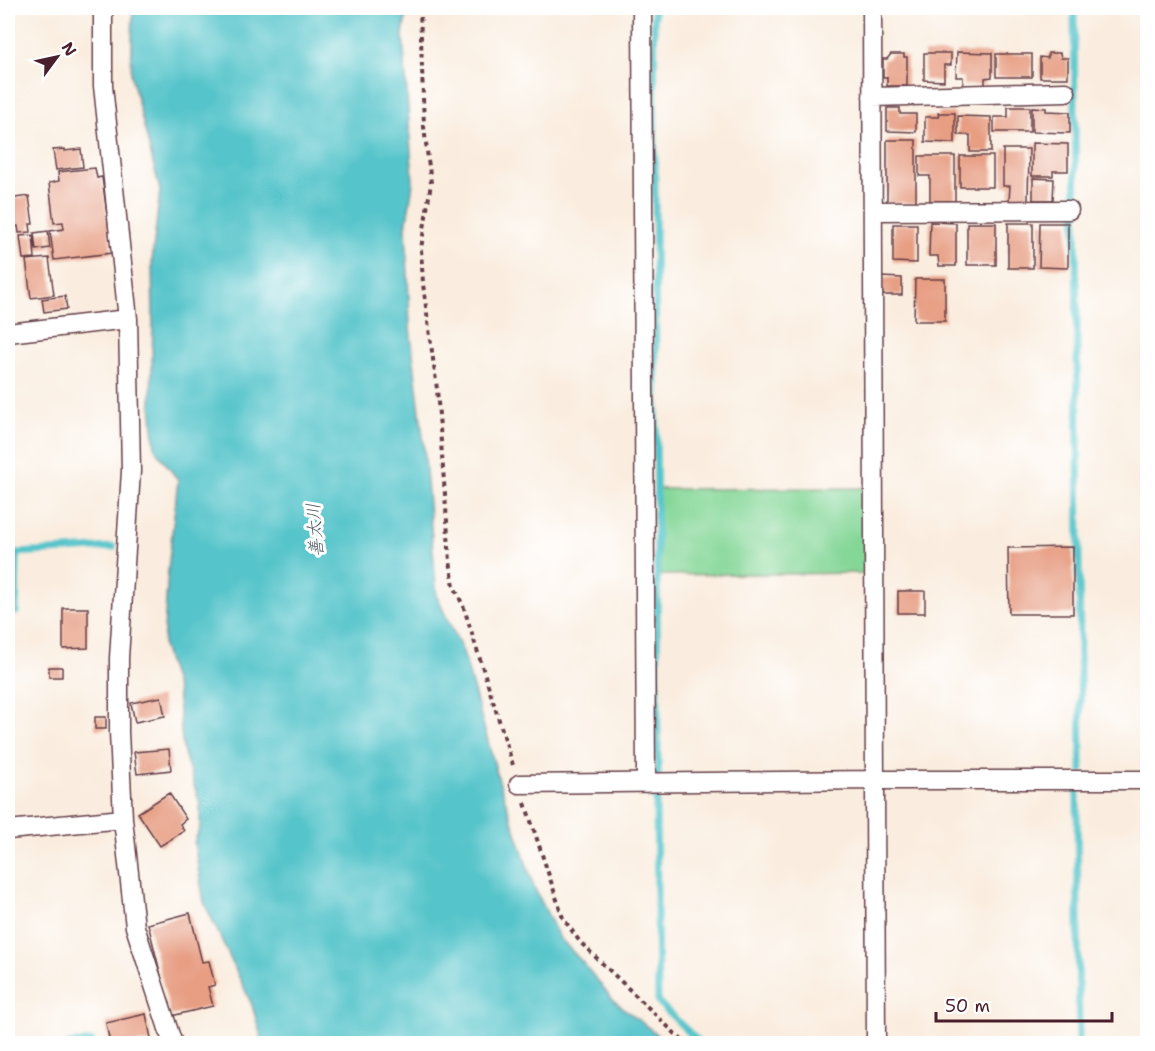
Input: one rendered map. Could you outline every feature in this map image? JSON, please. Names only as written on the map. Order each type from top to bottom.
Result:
[{"type":"street","points":[[103,8],[103,87],[128,319],[130,471],[119,658],[119,732],[123,819],[135,927],[173,1044]]},
{"type":"street","points":[[642,8],[646,783]]},
{"type":"street","points":[[872,8],[876,1044]]},
{"type":"street","points":[[872,97],[1066,92]]},
{"type":"street","points":[[873,211],[1069,210]]},
{"type":"street","points":[[8,333],[128,319]]},
{"type":"street","points":[[519,784],[1148,780]]},
{"type":"street","points":[[8,830],[123,819]]},
{"type":"path","points":[[420,8],[424,127],[431,183],[421,249],[423,284],[437,389],[450,561],[454,586],[464,608],[563,918],[580,942],[686,1044]]},
{"type":"green space","points":[[867,488],[867,573],[657,575],[656,489]]},
{"type":"water","name":"善太川","points":[[133,8],[407,8],[403,35],[413,183],[406,227],[410,328],[424,446],[437,597],[463,652],[499,781],[534,887],[559,937],[613,1000],[654,1032],[664,1043],[263,1043],[252,1005],[204,902],[194,843],[200,827],[200,804],[183,750],[177,690],[163,646],[168,570],[178,480],[155,449],[151,404],[152,261],[160,190],[131,75]]},
{"type":"building","points":[[957,52],[992,53],[992,77],[985,78],[985,85],[963,85],[963,77],[956,77]]},
{"type":"building","points":[[924,53],[951,53],[951,65],[944,65],[944,81],[924,80]]},
{"type":"building","points":[[1048,53],[1060,53],[1061,58],[1068,58],[1068,78],[1040,78],[1040,57],[1048,58]]},
{"type":"building","points":[[891,54],[904,54],[904,57],[907,57],[907,86],[887,86],[887,77],[883,77],[883,59],[887,59]]},
{"type":"building","points":[[996,54],[1032,54],[1032,77],[996,77]]},
{"type":"building","points":[[1008,107],[1030,107],[1030,132],[994,132],[994,117],[1008,117]]},
{"type":"building","points":[[1032,107],[1046,108],[1046,111],[1070,112],[1070,133],[1032,132]]},
{"type":"building","points":[[887,108],[900,108],[900,114],[916,114],[916,132],[887,131]]},
{"type":"building","points":[[938,113],[955,113],[955,143],[925,142],[925,117],[939,117]]},
{"type":"building","points":[[958,116],[991,117],[991,152],[970,152],[970,135],[958,135]]},
{"type":"building","points":[[887,140],[916,140],[916,203],[887,203]]},
{"type":"building","points":[[1032,143],[1068,144],[1068,171],[1053,171],[1053,176],[1032,176]]},
{"type":"building","points":[[65,149],[65,151],[81,149],[83,167],[56,170],[53,150]]},
{"type":"building","points":[[1003,149],[1029,149],[1028,201],[1009,201],[1010,186],[1003,186]]},
{"type":"building","points":[[919,156],[955,156],[955,201],[930,201],[930,176],[919,176]]},
{"type":"building","points":[[960,156],[993,156],[993,187],[960,187]]},
{"type":"building","points":[[95,168],[97,178],[102,177],[112,253],[54,260],[50,231],[64,229],[63,222],[54,223],[49,183],[59,181],[58,172]]},
{"type":"building","points":[[1033,178],[1054,179],[1053,200],[1033,200]]},
{"type":"building","points":[[29,196],[33,224],[30,224],[31,232],[19,233],[18,226],[8,227],[8,199]]},
{"type":"building","points":[[930,222],[956,223],[956,266],[939,266],[938,256],[929,256]]},
{"type":"building","points":[[967,223],[996,223],[996,265],[967,265]]},
{"type":"building","points":[[1008,223],[1033,223],[1033,268],[1008,268]]},
{"type":"building","points":[[1040,223],[1068,223],[1068,268],[1039,267]]},
{"type":"building","points":[[893,224],[917,224],[917,263],[893,262]]},
{"type":"building","points":[[48,231],[50,248],[36,250],[34,233]]},
{"type":"building","points":[[33,235],[35,258],[23,259],[20,236]]},
{"type":"building","points":[[49,258],[54,295],[31,298],[26,260]]},
{"type":"building","points":[[881,277],[902,278],[902,295],[881,295]]},
{"type":"building","points":[[915,279],[945,279],[945,321],[914,321]]},
{"type":"building","points":[[65,296],[67,309],[44,312],[42,299]]},
{"type":"building","points":[[1073,547],[1073,614],[1009,614],[1008,548]]},
{"type":"building","points":[[898,591],[925,591],[925,613],[898,613]]},
{"type":"building","points":[[63,608],[88,608],[88,648],[63,649]]},
{"type":"building","points":[[49,667],[62,667],[62,677],[49,677]]},
{"type":"building","points":[[161,697],[165,716],[135,722],[131,703]]},
{"type":"building","points":[[95,717],[106,717],[106,729],[95,729]]},
{"type":"building","points":[[169,749],[171,770],[137,774],[134,752]]},
{"type":"building","points":[[169,793],[186,819],[180,824],[184,831],[160,846],[138,813]]},
{"type":"building","points":[[190,913],[202,962],[209,961],[215,985],[208,987],[213,1006],[171,1016],[148,924]]},
{"type":"building","points":[[146,1014],[152,1043],[110,1044],[106,1023]]},
{"type":"waterway","points":[[654,8],[658,775]]},
{"type":"waterway","points":[[1074,8],[1081,770]]},
{"type":"waterway","points":[[8,613],[16,612],[17,553],[113,547]]},
{"type":"waterway","points":[[656,791],[658,1002],[701,1044]]},
{"type":"waterway","points":[[1077,793],[1079,1044]]},
{"type":"waterway","points":[[69,1044],[92,1042]]}]
